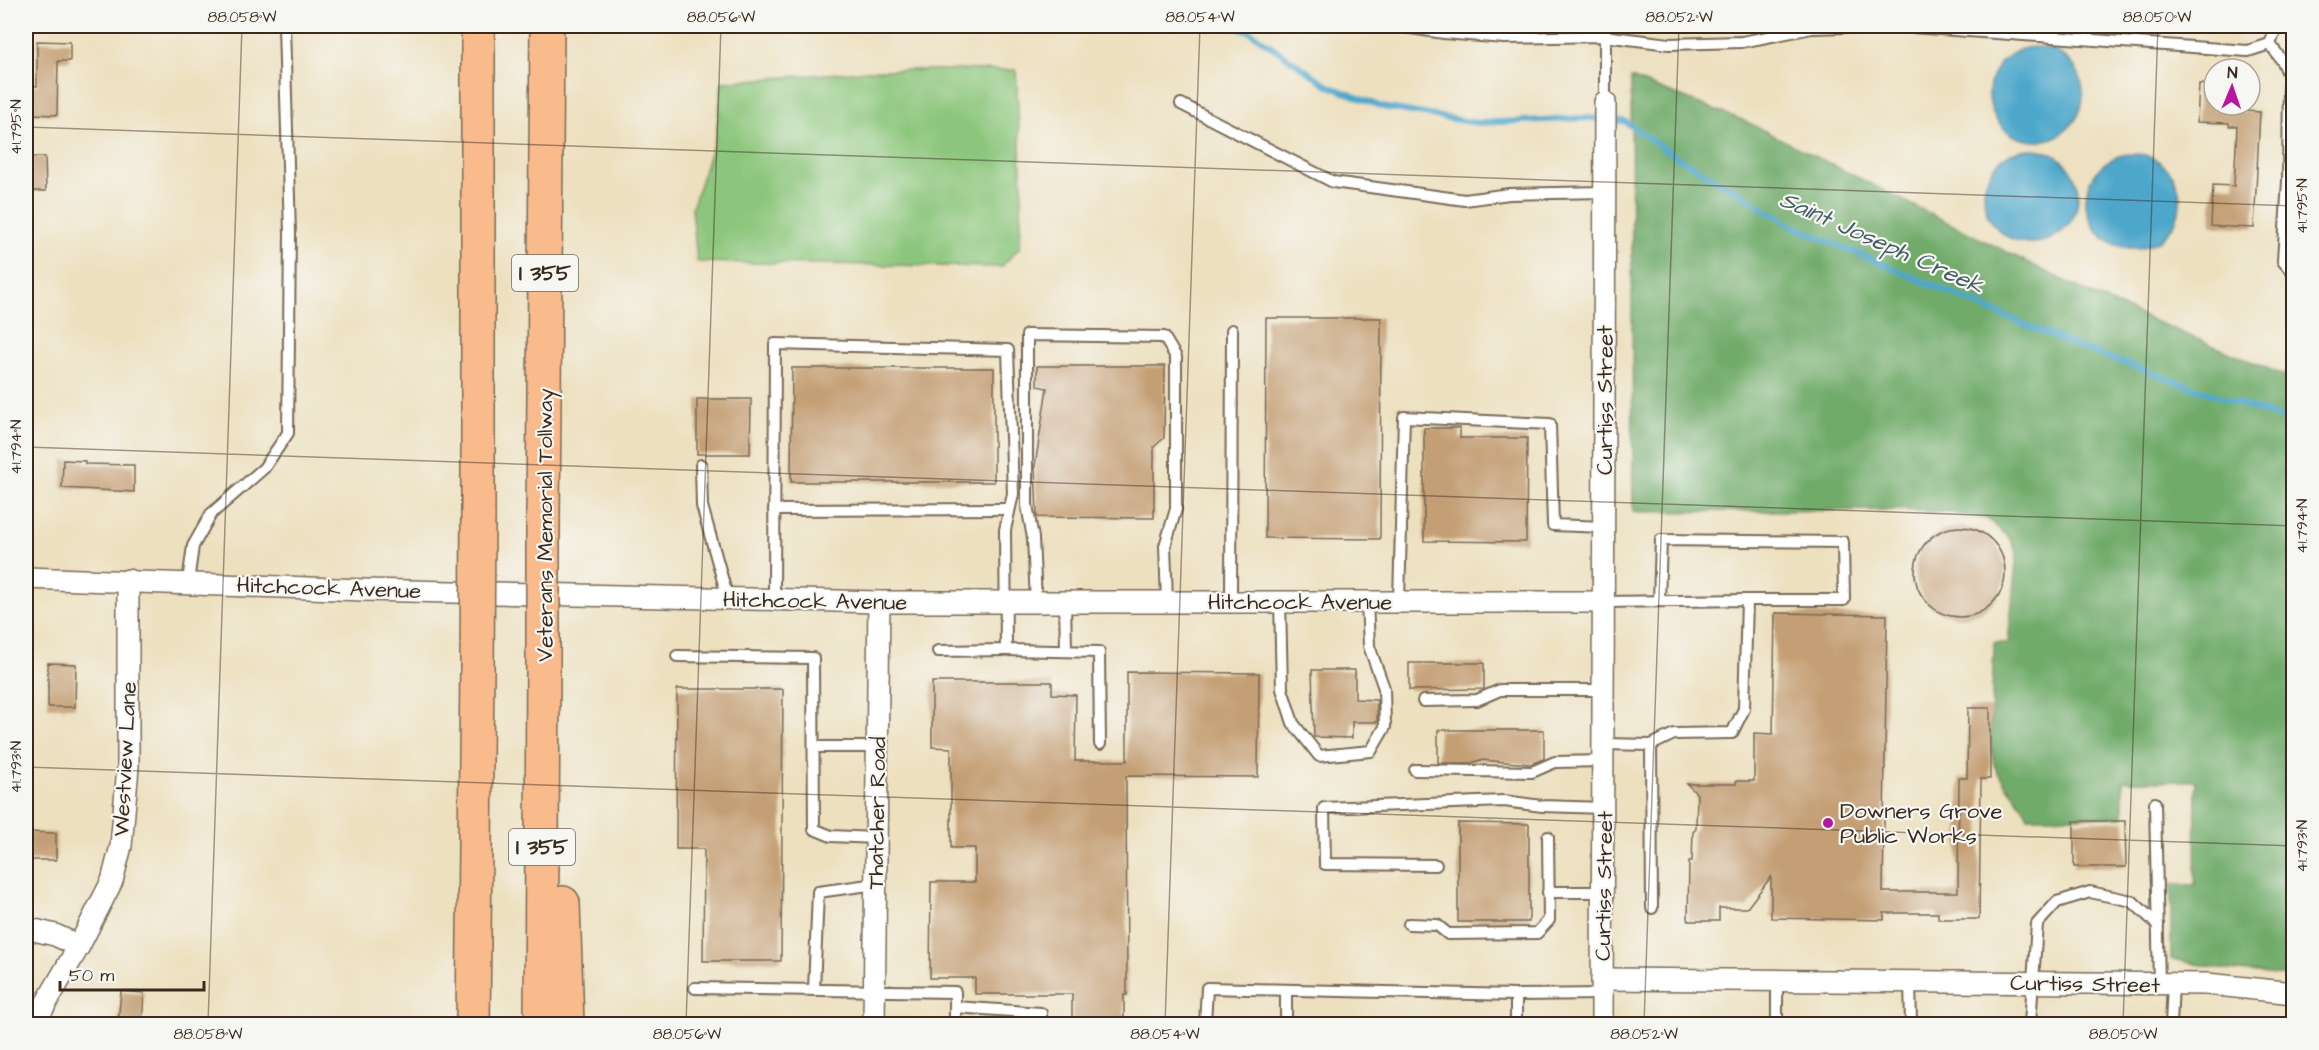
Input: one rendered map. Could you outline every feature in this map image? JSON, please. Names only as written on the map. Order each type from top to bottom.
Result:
[{"type":"highway","points":[[473,1024],[478,517],[478,26]]},
{"type":"highway","name":"Veterans Memorial Tollway","points":[[541,1024],[547,26]]},
{"type":"highway","points":[[542,726],[560,805],[567,1024]]},
{"type":"street","name":"Curtiss Street","points":[[1605,102],[1602,986],[1777,980],[2034,982],[2243,987],[2294,993]]},
{"type":"street","name":"Hitchcock Avenue","points":[[26,578],[364,590],[879,602],[1604,602]]},
{"type":"street","name":"Westview Lane","points":[[34,1024],[79,946],[111,881],[125,815],[128,580]]},
{"type":"street","name":"Thatcher Road","points":[[874,1024],[879,602]]},
{"type":"street","points":[[26,928],[55,935],[79,946]]},
{"type":"street","points":[[1602,986],[1602,1024]]},
{"type":"lane","points":[[188,582],[193,546],[212,514],[264,468],[288,433],[290,245],[284,26]]},
{"type":"lane","points":[[1397,26],[1504,38],[1605,31],[1669,44],[1742,42],[1812,28],[1876,26]]},
{"type":"lane","points":[[1898,26],[1989,29],[2248,51],[2270,44]]},
{"type":"lane","points":[[2270,44],[2277,26]]},
{"type":"lane","points":[[1605,31],[1605,102]]},
{"type":"lane","points":[[2270,44],[2289,76],[2288,200],[2283,261],[2294,274]]},
{"type":"lane","points":[[1181,104],[1333,182],[1465,200],[1509,194],[1604,192]]},
{"type":"lane","points":[[1231,601],[1232,330]]},
{"type":"lane","points":[[1036,601],[1032,538],[1027,505],[1027,335],[1164,338],[1176,357],[1176,509],[1165,546],[1167,601]]},
{"type":"lane","points":[[774,600],[775,344],[1008,350],[1013,494],[1005,530],[1006,650]]},
{"type":"lane","points":[[1400,601],[1404,417],[1550,423],[1553,525],[1604,526]]},
{"type":"lane","points":[[701,465],[702,506],[728,599]]},
{"type":"lane","points":[[774,510],[1009,509]]},
{"type":"lane","points":[[1604,602],[1844,600],[1844,542],[1661,540],[1659,601]]},
{"type":"lane","points":[[1415,770],[1532,772],[1555,762],[1651,745],[1674,734],[1732,733],[1744,709],[1747,600]]},
{"type":"lane","points":[[1065,601],[1066,651]]},
{"type":"lane","points":[[1280,601],[1282,689],[1293,723],[1319,756],[1371,751],[1385,727],[1384,688],[1369,646],[1367,601]]},
{"type":"lane","points":[[938,651],[1099,652],[1100,744]]},
{"type":"lane","points":[[677,656],[813,658],[814,829],[831,836],[876,838]]},
{"type":"lane","points":[[1423,701],[1477,700],[1500,690],[1604,690]]},
{"type":"lane","points":[[1651,745],[1652,908]]},
{"type":"lane","points":[[814,747],[877,747]]},
{"type":"lane","points":[[1436,865],[1325,864],[1324,808],[1504,801],[1542,806],[1604,808]]},
{"type":"lane","points":[[2155,803],[2158,925],[2171,1024]]},
{"type":"lane","points":[[1410,924],[1437,925],[1448,934],[1537,933],[1549,920],[1548,837]]},
{"type":"lane","points":[[814,990],[818,892],[876,884]]},
{"type":"lane","points":[[1548,892],[1604,892]]},
{"type":"lane","points":[[2030,1024],[2037,924],[2057,902],[2090,892],[2132,901],[2158,925]]},
{"type":"lane","points":[[1777,980],[1777,1024]]},
{"type":"lane","points":[[1911,981],[1911,1024]]},
{"type":"lane","points":[[1206,1024],[1207,988],[1516,995],[1602,986]]},
{"type":"lane","points":[[695,988],[955,992],[955,1024]]},
{"type":"lane","points":[[1286,990],[1286,1024]]},
{"type":"lane","points":[[1516,995],[1516,1024]]},
{"type":"lane","points":[[955,1007],[1041,1013],[1041,1024]]},
{"type":"green space","points":[[879,70],[1016,70],[1022,185],[1020,247],[1001,267],[697,262],[692,208],[716,135],[722,82]]},
{"type":"green space","points":[[1631,78],[1745,121],[2099,298],[2293,379],[2293,977],[2220,969],[2171,959],[2171,884],[2195,885],[2196,781],[2123,781],[2123,817],[2028,817],[2003,780],[1995,767],[1991,743],[1994,643],[2008,643],[2017,553],[2008,536],[1987,519],[1953,513],[1899,510],[1633,512]]},
{"type":"water","points":[[2036,47],[2054,50],[2069,61],[2080,76],[2083,94],[2080,112],[2069,127],[2054,138],[2036,141],[2018,138],[2003,127],[1992,112],[1989,94],[1992,76],[2003,61],[2018,50]]},
{"type":"water","points":[[2031,149],[2049,153],[2064,163],[2074,178],[2078,196],[2074,214],[2064,229],[2049,239],[2031,243],[2013,239],[1998,229],[1988,214],[1984,196],[1988,178],[1998,163],[2013,153]]},
{"type":"water","points":[[2124,154],[2142,154],[2167,167],[2177,183],[2180,201],[2177,219],[2167,235],[2142,248],[2124,248],[2099,235],[2086,210],[2086,192],[2099,167]]},
{"type":"building","points":[[37,41],[70,42],[70,61],[58,61],[57,115],[31,114],[31,86],[37,86]]},
{"type":"building","points":[[2199,84],[2202,84],[2202,117],[2260,117],[2254,228],[2211,226],[2213,185],[2234,186],[2237,126],[2229,126],[2229,123],[2197,122]]},
{"type":"building","points":[[26,157],[45,157],[46,191],[26,191]]},
{"type":"building","points":[[1266,318],[1381,318],[1380,539],[1265,538]]},
{"type":"building","points":[[1037,366],[1165,366],[1164,438],[1154,447],[1154,518],[1037,517],[1035,466],[1047,388],[1037,386]]},
{"type":"building","points":[[792,368],[994,368],[994,482],[791,482]]},
{"type":"building","points":[[697,399],[751,399],[750,454],[697,454]]},
{"type":"building","points":[[1424,428],[1460,428],[1460,438],[1527,438],[1526,542],[1424,541]]},
{"type":"building","points":[[63,460],[85,461],[85,464],[134,465],[134,492],[62,488]]},
{"type":"building","points":[[1960,527],[1977,531],[1992,540],[2001,555],[2005,572],[2001,589],[1992,604],[1977,613],[1960,617],[1943,613],[1928,604],[1919,589],[1915,572],[1919,555],[1928,540],[1943,531]]},
{"type":"building","name":"Downers Grove Public Works","points":[[1775,613],[1887,615],[1883,892],[1958,892],[1959,778],[1967,778],[1968,708],[1990,708],[1990,779],[1981,779],[1979,919],[1938,919],[1938,913],[1884,913],[1884,920],[1771,918],[1771,877],[1747,908],[1719,908],[1719,921],[1688,921],[1689,861],[1692,861],[1693,832],[1696,829],[1697,794],[1687,784],[1736,784],[1736,781],[1754,781],[1754,733],[1773,734]]},
{"type":"building","points":[[48,663],[76,664],[75,707],[48,707]]},
{"type":"building","points":[[1409,663],[1484,663],[1484,689],[1409,690]]},
{"type":"building","points":[[1312,670],[1355,670],[1355,699],[1377,700],[1377,722],[1352,722],[1352,738],[1314,737]]},
{"type":"building","points":[[1127,672],[1259,673],[1258,777],[1126,776],[1127,995],[1124,995],[1124,1024],[1072,1024],[1072,994],[975,994],[975,978],[930,978],[931,882],[975,882],[975,848],[951,848],[951,748],[932,747],[932,682],[1052,682],[1052,694],[1076,695],[1075,761],[1127,761]]},
{"type":"building","points":[[677,689],[783,689],[781,961],[703,961],[704,849],[676,849]]},
{"type":"building","points":[[1438,730],[1544,730],[1544,759],[1530,764],[1480,760],[1472,763],[1438,763]]},
{"type":"building","points":[[2074,821],[2125,821],[2126,867],[2074,867]]},
{"type":"building","points":[[1458,823],[1529,824],[1529,922],[1458,922]]},
{"type":"building","points":[[26,832],[56,833],[56,860],[26,860]]},
{"type":"building","points":[[121,991],[144,993],[142,1024],[118,1024]]},
{"type":"waterway","name":"Saint Joseph Creek","points":[[1231,26],[1249,31],[1329,86],[1382,107],[1477,123],[1587,118],[1624,121],[1675,156],[1753,201],[1770,214],[1777,215],[1788,224],[2073,345],[2294,423]]},
{"type":"place","name":"Downers Grove Public Works","points":[[1828,823]]}]
